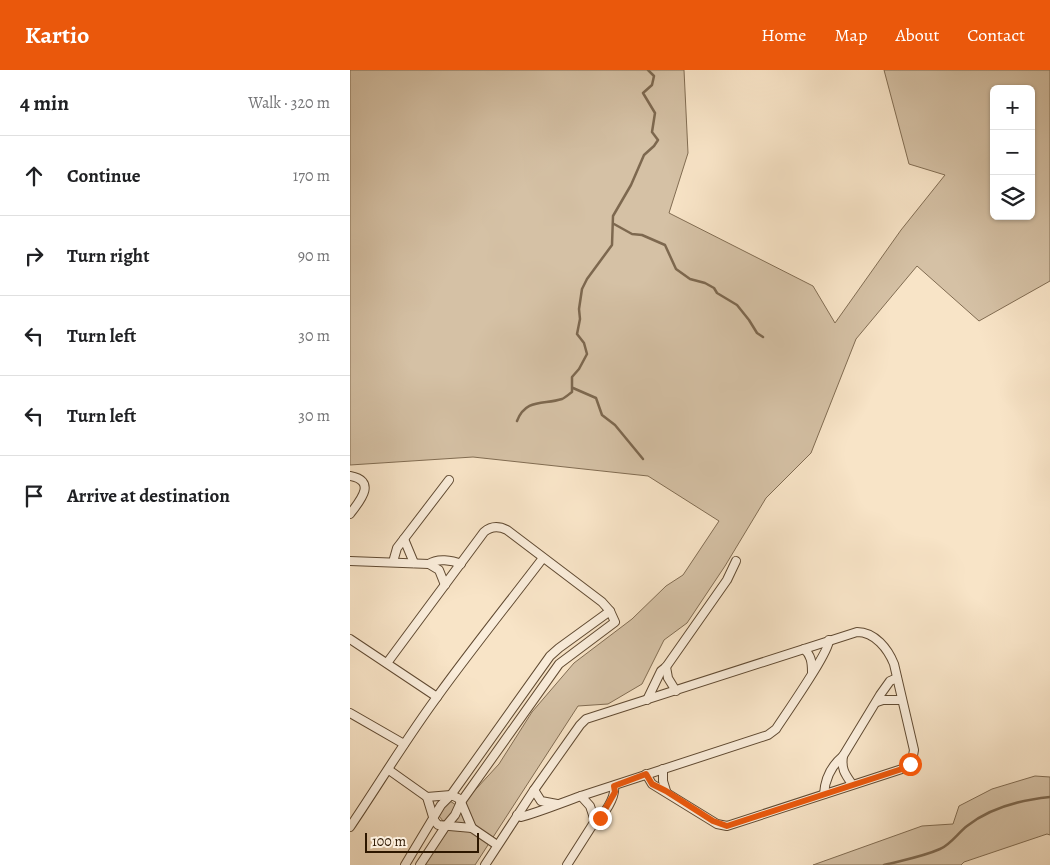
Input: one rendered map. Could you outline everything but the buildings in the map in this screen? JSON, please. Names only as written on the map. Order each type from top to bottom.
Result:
[{"type":"street","points":[[350,476],[360,480],[365,489],[365,495],[350,514]]},
{"type":"street","points":[[393,562],[397,548],[449,480]]},
{"type":"street","points":[[387,664],[484,532],[497,527],[507,530],[602,602],[610,611],[615,622],[559,664],[461,802],[455,815],[445,826],[420,865]]},
{"type":"street","points":[[404,539],[414,563]]},
{"type":"street","points":[[350,827],[437,697],[543,558]]},
{"type":"street","points":[[350,561],[429,564],[439,570],[445,585]]},
{"type":"street","points":[[429,564],[433,561],[454,561],[461,564]]},
{"type":"street","points":[[647,700],[661,671],[666,667],[727,580],[736,561]]},
{"type":"street","points":[[405,865],[441,806],[451,795],[550,656],[610,611]]},
{"type":"street","points":[[485,865],[516,815],[580,725],[586,720],[857,632],[871,634],[889,653],[894,664],[914,750],[912,761],[905,768],[727,826],[713,821],[652,784],[646,774]]},
{"type":"street","points":[[350,639],[437,697]]},
{"type":"street","points":[[516,815],[521,817],[551,808],[557,804],[646,774],[768,735],[776,729],[830,646],[830,640]]},
{"type":"street","points":[[804,648],[812,660],[812,672]]},
{"type":"street","points":[[666,667],[668,678],[676,691]]},
{"type":"street","points":[[824,794],[825,780],[878,702],[880,695],[890,681],[897,678]]},
{"type":"street","points":[[878,702],[883,700],[902,700]]},
{"type":"street","points":[[350,713],[404,744]]},
{"type":"street","points":[[843,756],[841,764],[843,772],[852,784]]},
{"type":"street","points":[[663,769],[663,781],[666,791]]},
{"type":"street","points":[[389,770],[427,797],[434,820],[438,825],[472,828],[498,845]]},
{"type":"street","points":[[567,865],[595,822],[600,818],[615,792],[614,786]]},
{"type":"street","points":[[534,790],[541,801],[557,804]]},
{"type":"street","points":[[427,797],[451,795],[458,798],[472,828]]},
{"type":"street","points":[[581,796],[590,806],[595,822]]},
{"type":"shaded area","points":[[350,70],[684,70],[688,153],[669,213],[813,286],[835,323],[901,230],[945,175],[909,164],[884,70],[1050,70],[1050,281],[979,321],[917,266],[856,339],[811,453],[766,498],[725,566],[687,623],[664,640],[642,684],[608,704],[578,706],[475,865],[424,865],[447,832],[465,801],[499,764],[532,712],[574,663],[632,619],[666,586],[683,575],[719,521],[648,476],[473,457],[350,465]]},
{"type":"shaded area","points":[[1035,776],[1050,777],[1050,835],[1047,834],[964,862],[961,865],[813,865],[922,826],[953,824],[959,806],[992,789]]},
{"type":"shaded area","points":[[450,801],[456,805],[456,809],[443,821],[439,816]]},
{"type":"waterway","points":[[517,421],[525,409],[530,406],[562,399],[572,392],[572,377],[587,354],[584,343],[577,334],[582,289],[587,279],[612,245],[613,216],[631,185],[644,155],[658,140],[652,132],[655,113],[643,93],[652,85],[654,76],[648,70]]},
{"type":"waterway","points":[[614,224],[632,234],[642,235],[665,245],[676,269],[690,279],[705,283],[714,288],[717,293],[737,305],[757,333],[763,337]]},
{"type":"waterway","points":[[573,388],[596,398],[602,415],[615,425],[643,459]]},
{"type":"waterway","points":[[884,865],[940,849],[976,819],[996,809],[1017,802],[1050,797]]},
{"type":"route","points":[[600,818],[615,792],[614,786],[646,774],[652,784],[717,824],[727,826],[905,768],[910,764]]}]
